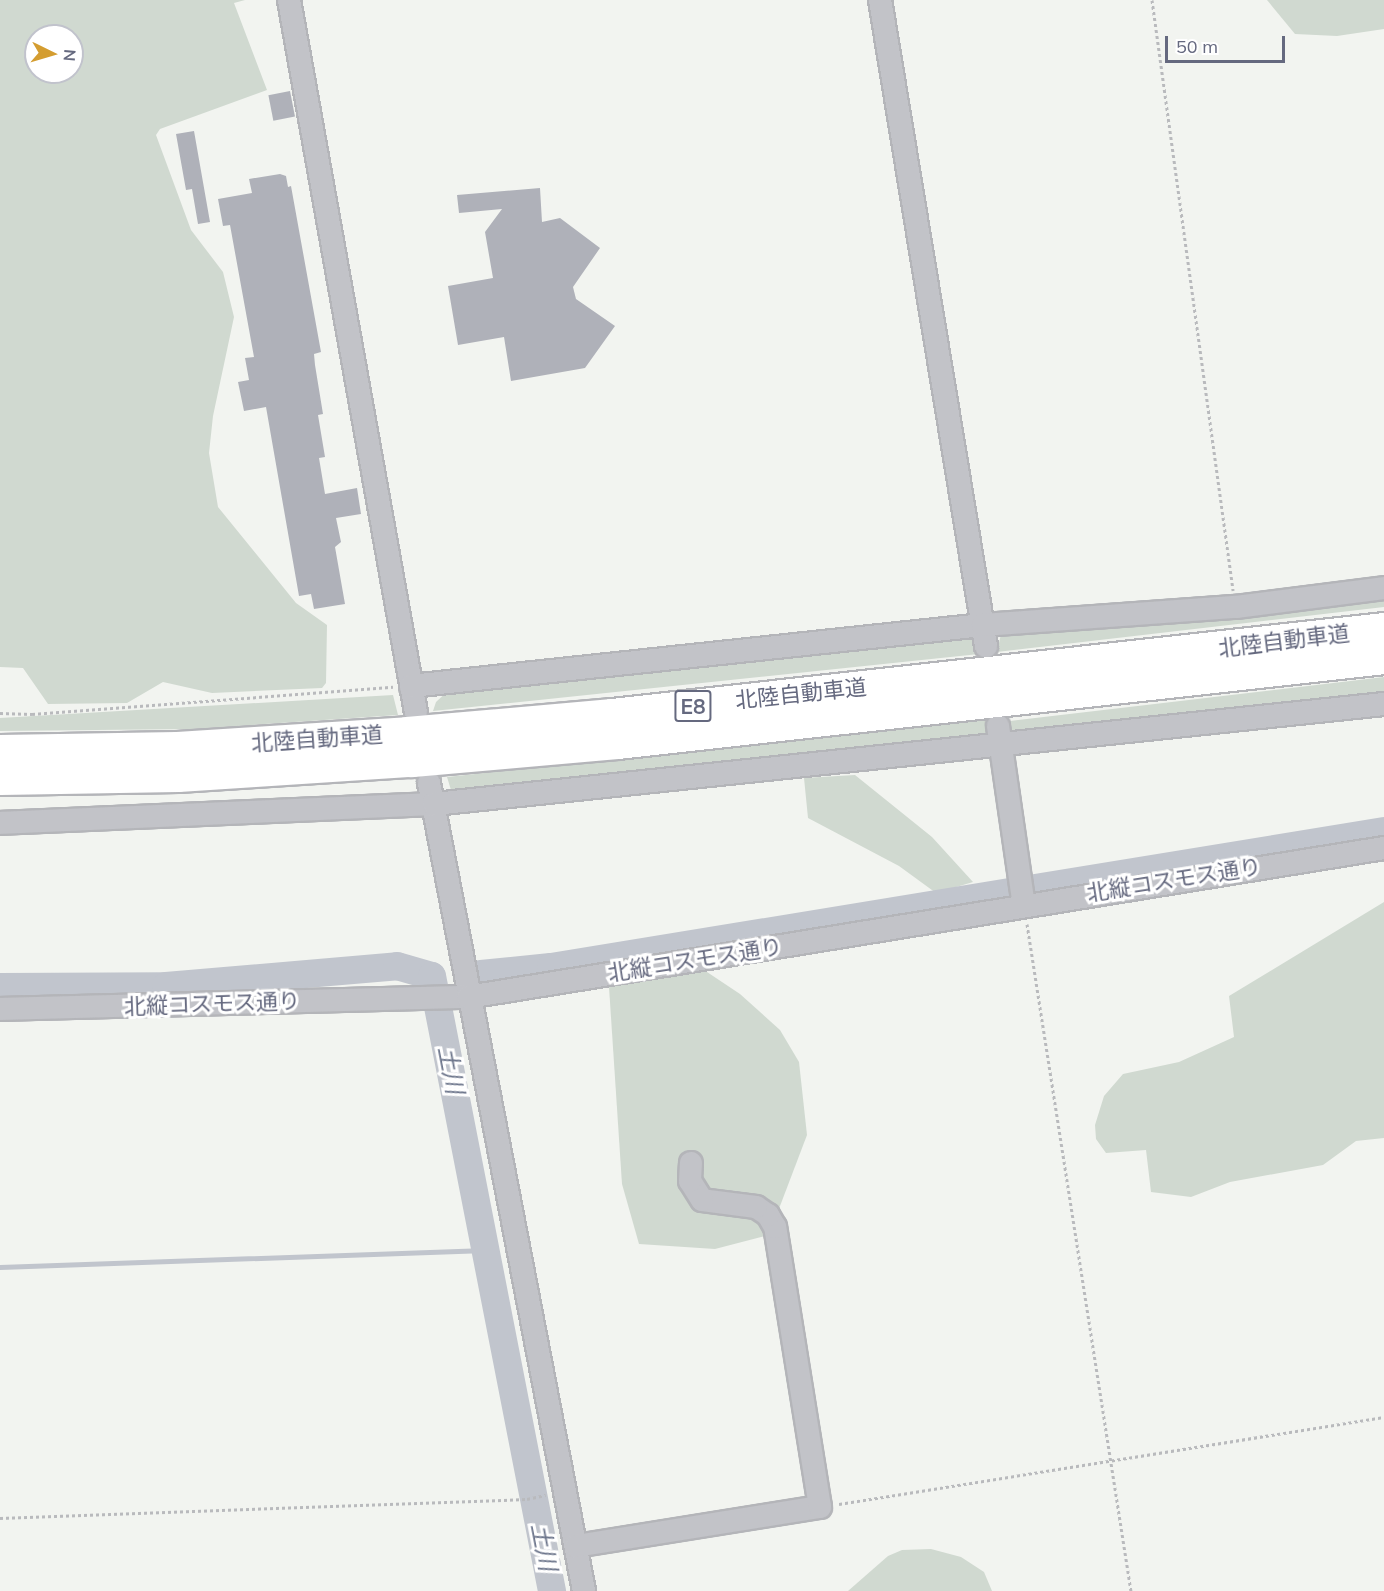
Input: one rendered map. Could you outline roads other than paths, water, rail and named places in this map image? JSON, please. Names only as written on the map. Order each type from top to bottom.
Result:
[{"type":"highway","name":"北陸自動車道","points":[[0,751],[177,748],[407,733],[612,715],[1384,629]]},
{"type":"highway","name":"北陸自動車道","points":[[0,778],[178,775],[412,760],[617,742],[1384,657]]},
{"type":"street","points":[[289,0],[416,712]]},
{"type":"street","points":[[880,0],[985,636]]},
{"type":"street","points":[[411,686],[985,636],[1384,588]]},
{"type":"street","points":[[0,823],[432,794],[999,736],[1384,704]]},
{"type":"street","points":[[999,736],[1023,896]]},
{"type":"street","points":[[432,794],[464,997],[584,1591]]},
{"type":"street","name":"北縦コスモス通り","points":[[0,1009],[464,997],[1023,896],[1384,848]]},
{"type":"street","points":[[576,1546],[820,1507],[775,1227],[768,1215],[756,1207],[702,1200],[690,1181],[691,1163]]},
{"type":"waterway","points":[[481,974],[551,967],[1384,831]]},
{"type":"waterway","name":"土川","points":[[0,987],[166,986],[397,966],[432,976],[552,1591]]},
{"type":"waterway","points":[[0,1267],[486,1250]]}]
